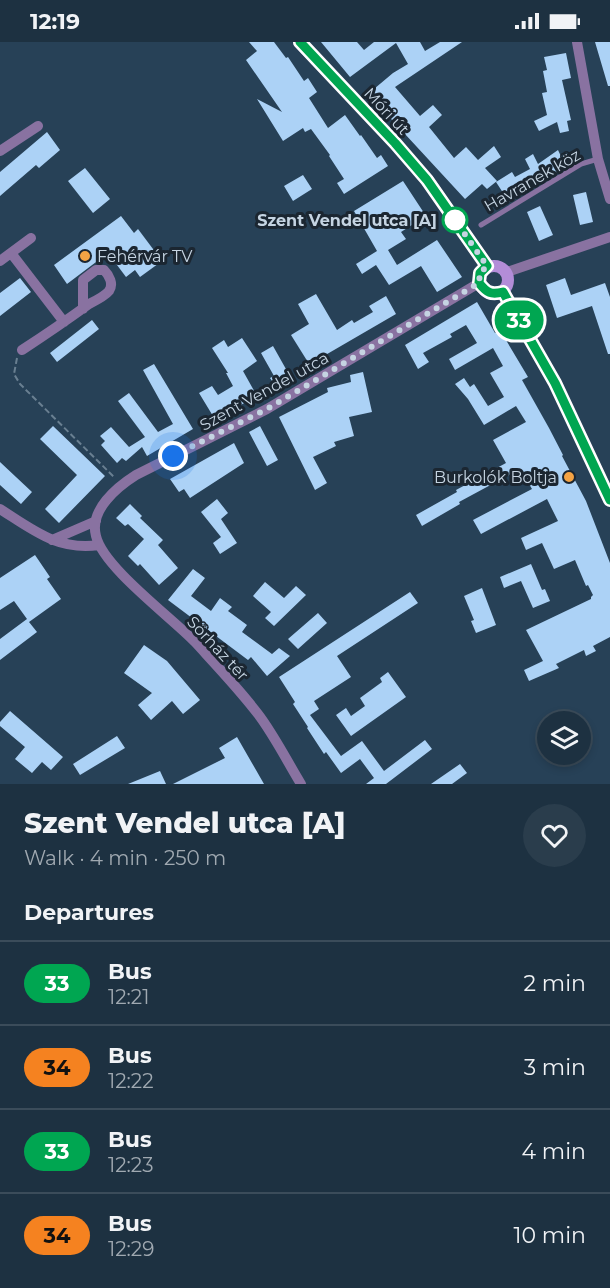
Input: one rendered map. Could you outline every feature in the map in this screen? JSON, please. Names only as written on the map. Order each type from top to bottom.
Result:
[{"type":"main road","name":"Móri út","points":[[299,42],[376,122],[427,180],[487,266]]},
{"type":"main road","points":[[487,266],[500,266],[507,272],[508,284],[503,292],[494,294],[486,292],[479,283],[480,273],[487,266]]},
{"type":"main road","points":[[503,292],[555,383],[610,500]]},
{"type":"street","points":[[577,42],[598,159],[610,199]]},
{"type":"street","points":[[0,151],[38,126]]},
{"type":"street","points":[[507,272],[610,237]]},
{"type":"street","points":[[0,261],[31,238]]},
{"type":"street","points":[[11,253],[64,322]]},
{"type":"street","name":"Szent Vendel utca","points":[[96,522],[105,502],[122,484],[267,409],[479,283]]},
{"type":"street","points":[[22,350],[83,309]]},
{"type":"street","points":[[0,509],[52,540],[72,546],[99,545],[96,536],[96,522],[52,540]]},
{"type":"street","name":"Sörház tér","points":[[99,545],[116,568],[194,641],[259,715],[301,784]]},
{"type":"lane","name":"Havranek köz","points":[[481,225],[580,164],[598,159]]},
{"type":"path","points":[[22,350],[14,366],[14,374],[20,384],[122,484]]},
{"type":"building","points":[[249,42],[274,42],[286,58],[288,57],[304,81],[308,78],[317,92],[309,98],[328,128],[345,115],[377,158],[381,155],[388,166],[344,194],[337,183],[344,179],[311,129],[305,132],[303,128],[283,141],[257,99],[282,112],[246,60],[257,51]]},
{"type":"building","points":[[321,42],[357,42],[364,50],[374,42],[420,42],[425,51],[440,42],[462,42],[395,87],[420,116],[433,105],[442,115],[429,127],[454,158],[466,147],[478,160],[494,146],[501,157],[485,168],[497,181],[487,189],[482,184],[465,199],[368,94],[408,64],[396,43],[350,77]]},
{"type":"building","points":[[595,42],[610,42],[610,86],[608,86]]},
{"type":"building","points":[[566,53],[571,78],[562,80],[571,120],[567,121],[569,131],[560,133],[557,122],[539,131],[534,121],[547,115],[542,93],[547,92],[543,71],[547,70],[544,57]]},
{"type":"building","points":[[47,132],[60,150],[39,168],[36,165],[0,196],[0,172]]},
{"type":"building","points":[[558,150],[566,167],[509,202],[496,182],[512,172],[515,177],[530,169],[525,159],[533,154],[538,164]]},
{"type":"building","points":[[85,168],[110,199],[93,213],[68,181]]},
{"type":"building","points":[[303,175],[312,189],[293,201],[284,186]]},
{"type":"building","points":[[403,181],[426,216],[401,232],[406,239],[388,250],[397,265],[437,240],[462,277],[437,292],[421,266],[389,285],[376,265],[362,274],[356,264],[377,251],[354,211]]},
{"type":"building","points":[[586,192],[593,222],[580,225],[573,195]]},
{"type":"building","points":[[540,206],[553,235],[539,241],[527,212]]},
{"type":"building","points":[[121,216],[134,233],[138,229],[162,261],[140,277],[135,270],[126,277],[108,253],[67,284],[54,265]]},
{"type":"building","points":[[20,278],[31,292],[0,316],[0,293]]},
{"type":"building","points":[[565,278],[571,295],[605,283],[610,297],[610,354],[608,354],[592,306],[557,318],[546,285]]},
{"type":"building","points":[[316,294],[337,330],[352,320],[354,323],[373,312],[369,306],[386,296],[396,314],[322,357],[323,359],[311,367],[291,335],[309,324],[298,304]]},
{"type":"building","points":[[477,302],[495,333],[500,330],[528,377],[522,380],[586,501],[610,563],[610,637],[593,646],[596,651],[586,656],[584,650],[556,664],[559,668],[529,681],[524,670],[543,661],[526,630],[591,599],[593,595],[588,585],[586,586],[575,560],[554,569],[542,543],[526,550],[521,538],[558,521],[547,499],[481,534],[473,520],[532,489],[520,469],[459,502],[460,504],[422,526],[416,515],[506,463],[493,440],[526,422],[516,406],[484,425],[468,399],[455,384],[464,378],[470,387],[474,384],[488,406],[504,397],[490,373],[503,366],[493,348],[455,370],[449,359],[477,343],[466,325],[450,334],[452,337],[423,353],[429,362],[418,369],[405,345]]},
{"type":"building","points":[[92,320],[99,329],[57,362],[50,353]]},
{"type":"building","points":[[242,338],[257,361],[243,371],[257,396],[216,421],[199,393],[212,386],[218,395],[233,386],[226,373],[228,373],[212,348],[224,340],[228,347]]},
{"type":"building","points":[[273,346],[291,378],[276,387],[270,378],[274,376],[261,353]]},
{"type":"building","points":[[154,364],[193,429],[147,456],[142,447],[126,461],[122,458],[117,463],[101,445],[105,441],[100,436],[111,427],[129,447],[145,437],[118,401],[129,393],[158,432],[173,424],[143,370]]},
{"type":"building","points":[[363,372],[372,412],[349,417],[354,436],[334,442],[336,446],[313,457],[327,483],[315,490],[279,417],[328,392],[327,388],[351,382],[350,375]]},
{"type":"building","points":[[53,426],[105,476],[59,523],[45,509],[77,475],[40,439]]},
{"type":"building","points":[[260,426],[278,460],[267,466],[249,432]]},
{"type":"building","points":[[234,443],[244,463],[190,498],[184,489],[179,492],[170,479]]},
{"type":"building","points":[[0,462],[32,492],[21,504],[0,485]]},
{"type":"building","points":[[217,499],[228,513],[221,519],[237,543],[220,554],[213,543],[221,537],[201,512]]},
{"type":"building","points":[[130,504],[142,516],[140,518],[163,540],[158,545],[178,568],[159,585],[140,564],[138,566],[128,556],[144,539],[128,524],[125,526],[116,518]]},
{"type":"building","points":[[35,555],[50,577],[47,579],[61,599],[29,622],[37,632],[0,660],[0,639],[27,619],[14,601],[0,610],[0,578]]},
{"type":"building","points":[[531,564],[542,590],[545,589],[550,601],[533,608],[521,581],[504,588],[500,577]]},
{"type":"building","points":[[193,569],[205,578],[191,596],[211,611],[220,598],[232,607],[228,611],[247,625],[242,632],[272,654],[279,648],[290,656],[267,676],[251,657],[248,660],[168,600]]},
{"type":"building","points":[[265,582],[284,598],[296,586],[306,595],[274,626],[265,618],[271,612],[253,596]]},
{"type":"building","points":[[482,588],[496,625],[476,633],[471,621],[474,620],[464,596]]},
{"type":"building","points":[[410,592],[418,603],[337,656],[351,677],[314,701],[319,709],[310,715],[341,756],[362,741],[384,771],[425,740],[432,749],[386,784],[366,784],[374,778],[360,759],[341,773],[326,752],[324,754],[279,677]]},
{"type":"building","points":[[318,613],[327,623],[298,649],[288,639]]},
{"type":"building","points":[[144,645],[167,661],[200,700],[183,714],[172,701],[151,720],[138,705],[152,693],[124,673]]},
{"type":"building","points":[[388,672],[406,697],[351,736],[336,715],[346,708],[351,716],[365,706],[360,698],[382,682],[380,678]]},
{"type":"building","points":[[10,711],[63,757],[51,770],[42,762],[32,773],[15,759],[25,747],[0,726],[0,722]]},
{"type":"building","points":[[117,736],[125,748],[80,775],[73,764]]},
{"type":"building","points":[[237,737],[264,784],[173,784],[225,758],[219,748]]},
{"type":"building","points":[[460,764],[467,773],[452,784],[431,784]]},
{"type":"building","points":[[160,771],[166,784],[128,784]]},
{"type":"bus line","name":"33","points":[[300,42],[395,143],[444,202],[487,266],[480,273],[479,283],[486,292],[494,294],[503,292],[555,383],[610,500]]},
{"type":"place","name":"Szent Vendel utca [A]","points":[[455,220]]},
{"type":"place","name":"Fehérvár TV","points":[[85,256]]},
{"type":"place","name":"Burkolók Boltja","points":[[569,477]]},
{"type":"route","points":[[173,456],[267,409],[479,283],[480,273],[487,266],[455,220]]}]
